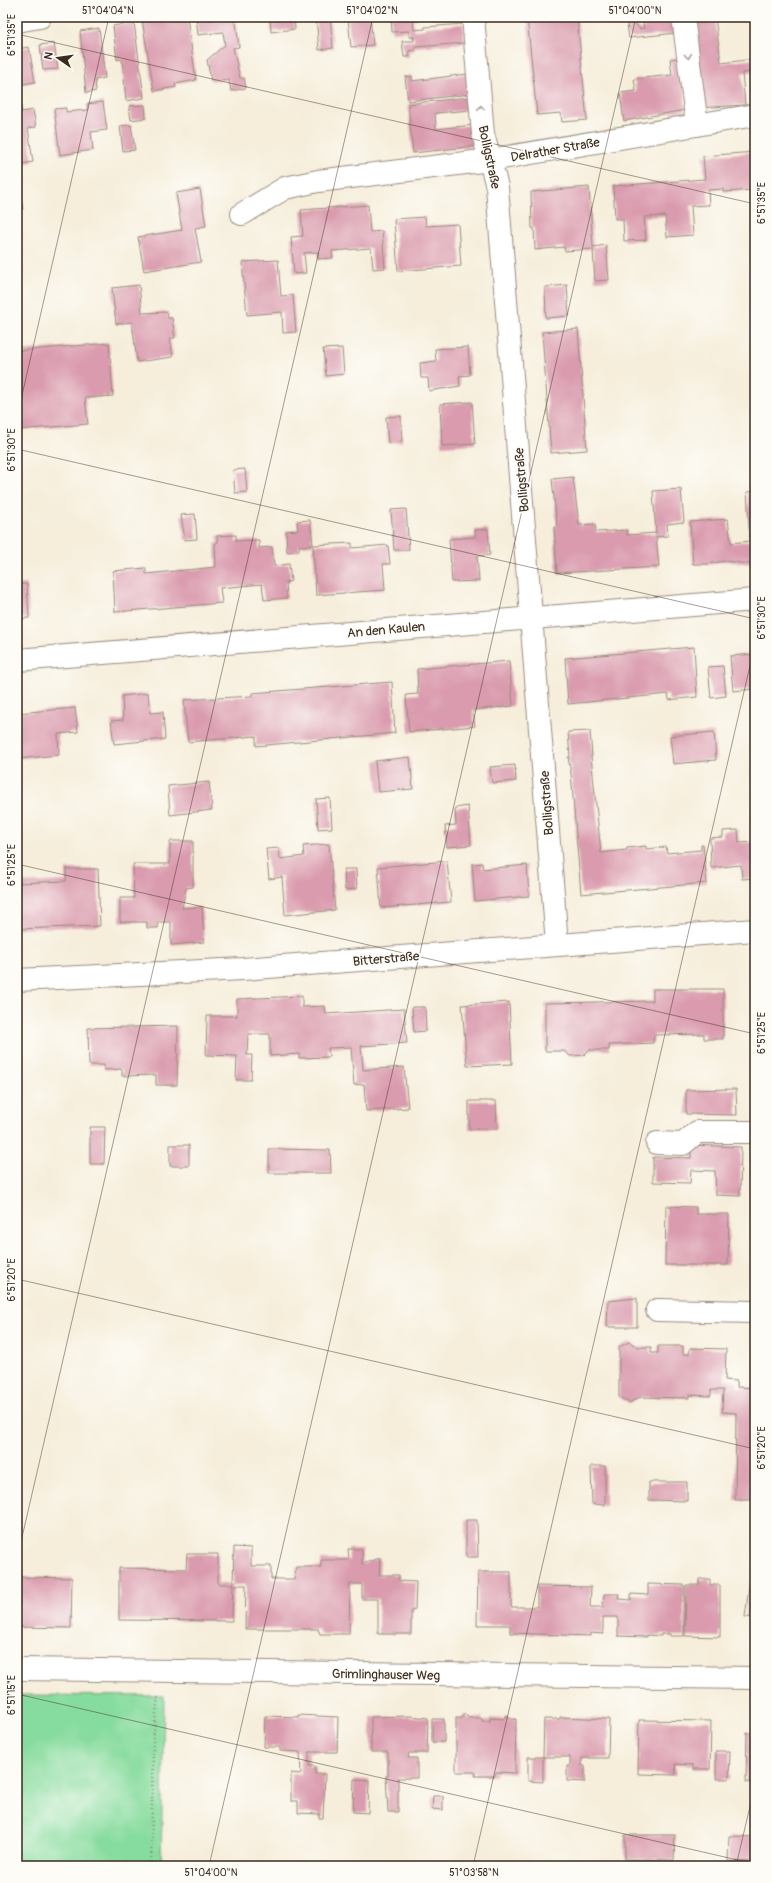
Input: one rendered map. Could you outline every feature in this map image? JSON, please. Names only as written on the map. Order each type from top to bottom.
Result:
[{"type":"street","points":[[17,21],[40,17]]},
{"type":"street","name":"Bolligstraße","points":[[473,17],[483,134],[497,188],[557,944]]},
{"type":"street","points":[[683,17],[697,125]]},
{"type":"street","name":"Delrather Straße","points":[[242,214],[285,188],[318,181],[490,160],[755,115]]},
{"type":"street","name":"An den Kaulen","points":[[17,660],[755,600]]},
{"type":"street","name":"Bitterstraße","points":[[17,980],[243,969],[755,930]]},
{"type":"street","points":[[657,1143],[683,1144],[697,1132],[755,1132]]},
{"type":"street","points":[[657,1310],[755,1312]]},
{"type":"street","name":"Grimlinghauser Weg","points":[[17,1669],[161,1672],[755,1678]]},
{"type":"path","points":[[151,1866],[153,1740],[161,1672]]},
{"type":"green space","points":[[17,1695],[164,1696],[161,1866],[17,1866]]},
{"type":"building","points":[[164,17],[187,17],[196,80],[175,84],[176,87],[154,91],[142,20]]},
{"type":"building","points":[[196,17],[229,17],[236,23],[239,47],[233,48],[240,78],[244,78],[246,88],[231,91],[229,80],[211,81],[207,60],[225,45],[223,32],[198,35]]},
{"type":"building","points":[[270,17],[294,17],[295,29],[271,32]]},
{"type":"building","points":[[303,17],[312,17],[312,19],[303,20]]},
{"type":"building","points":[[316,17],[330,17],[333,48],[319,50]]},
{"type":"building","points":[[370,17],[373,45],[351,47],[348,19]]},
{"type":"building","points":[[391,17],[417,17],[418,19],[413,20],[414,30],[425,29],[425,27],[463,24],[465,43],[415,47],[415,50],[409,51],[409,57],[404,57],[402,41],[414,41],[414,37],[409,37],[409,31],[392,32]]},
{"type":"building","points":[[527,17],[577,17],[587,120],[562,122],[561,113],[537,115]]},
{"type":"building","points":[[626,17],[634,17],[634,23],[640,29],[644,28],[642,17],[674,17],[676,33],[629,38]]},
{"type":"building","points":[[691,17],[715,17],[721,63],[755,59],[755,71],[742,73],[745,105],[698,108]]},
{"type":"building","points":[[745,17],[755,17],[755,18],[745,20]]},
{"type":"building","points":[[134,22],[144,98],[126,101],[122,59],[117,60],[113,26]]},
{"type":"building","points":[[99,28],[105,78],[95,80],[96,91],[86,93],[80,31]]},
{"type":"building","points":[[54,43],[58,69],[43,70],[40,45]]},
{"type":"building","points":[[29,47],[35,82],[17,85],[17,49]]},
{"type":"building","points":[[686,57],[685,110],[624,121],[620,93],[636,91],[634,79],[672,75],[670,59]]},
{"type":"building","points":[[468,74],[470,94],[408,101],[405,77],[412,76],[412,81]]},
{"type":"building","points":[[17,86],[22,112],[33,110],[36,127],[28,128],[33,162],[17,165]]},
{"type":"building","points":[[470,97],[472,110],[435,113],[436,129],[473,125],[476,146],[413,153],[408,104]]},
{"type":"building","points":[[103,102],[107,130],[91,132],[93,150],[60,155],[54,109],[66,108],[66,112],[88,110],[87,104]]},
{"type":"building","points":[[145,105],[146,118],[131,120],[129,106]]},
{"type":"building","points":[[131,125],[135,150],[123,151],[120,126]]},
{"type":"building","points":[[755,152],[755,190],[723,192],[723,189],[708,190],[709,205],[691,206],[693,235],[667,237],[665,216],[644,217],[646,240],[624,241],[623,219],[615,219],[613,186],[705,179],[703,156]]},
{"type":"building","points":[[17,173],[23,209],[17,210]]},
{"type":"building","points":[[589,187],[593,247],[606,245],[609,280],[595,281],[593,249],[565,251],[564,247],[535,250],[534,228],[532,228],[531,192]]},
{"type":"building","points":[[200,189],[206,226],[195,228],[201,262],[144,271],[138,237],[182,230],[176,193]]},
{"type":"building","points":[[368,205],[370,232],[382,231],[385,268],[373,269],[371,248],[332,251],[333,258],[318,259],[318,252],[304,253],[306,273],[294,274],[291,237],[303,236],[301,210]]},
{"type":"building","points":[[425,217],[426,226],[458,224],[461,266],[398,271],[394,219]]},
{"type":"building","points":[[278,260],[281,296],[293,295],[296,332],[283,333],[282,312],[247,315],[242,262]]},
{"type":"building","points":[[139,285],[142,313],[167,312],[168,318],[172,318],[175,338],[170,338],[173,357],[137,362],[132,322],[116,324],[112,288]]},
{"type":"building","points":[[567,285],[569,316],[546,318],[545,287]]},
{"type":"building","points":[[578,329],[587,450],[551,453],[542,332]]},
{"type":"building","points":[[109,343],[113,396],[85,398],[88,424],[17,430],[17,351]]},
{"type":"building","points":[[468,347],[470,375],[459,376],[460,386],[429,391],[428,378],[421,378],[420,363],[436,361],[435,349]]},
{"type":"building","points":[[342,348],[344,374],[326,376],[323,349]]},
{"type":"building","points":[[472,402],[475,444],[442,446],[440,404]]},
{"type":"building","points":[[401,416],[402,442],[388,443],[386,417]]},
{"type":"building","points":[[245,469],[247,492],[235,493],[233,470]]},
{"type":"building","points":[[573,477],[579,525],[595,524],[596,532],[627,530],[627,535],[656,533],[653,491],[681,489],[684,522],[667,524],[668,536],[656,537],[659,567],[557,573],[554,527],[557,527],[552,479]]},
{"type":"building","points":[[755,491],[755,558],[750,564],[725,561],[708,564],[693,564],[690,522],[728,519],[731,543],[750,541],[747,492]]},
{"type":"building","points":[[406,509],[409,550],[394,550],[391,510]]},
{"type":"building","points":[[195,514],[197,539],[185,540],[181,515]]},
{"type":"building","points":[[310,520],[313,545],[299,546],[299,551],[287,552],[286,531],[298,530],[297,521]]},
{"type":"building","points":[[488,529],[490,555],[477,556],[479,581],[452,582],[449,539],[475,537],[475,530]]},
{"type":"building","points":[[236,535],[236,541],[259,540],[259,548],[272,547],[274,566],[289,564],[291,581],[286,582],[287,598],[264,600],[262,584],[220,588],[222,603],[115,612],[113,571],[146,568],[146,574],[216,567],[215,544],[218,542],[217,536]]},
{"type":"building","points":[[352,543],[352,548],[388,545],[390,564],[383,564],[385,590],[316,595],[313,545]]},
{"type":"building","points":[[17,584],[27,584],[29,618],[17,619]]},
{"type":"building","points":[[694,647],[697,697],[669,700],[668,694],[568,704],[565,658]]},
{"type":"building","points":[[755,654],[755,689],[733,691],[730,656]]},
{"type":"building","points":[[509,661],[513,706],[473,710],[475,726],[409,732],[406,695],[418,694],[417,669]]},
{"type":"building","points":[[723,666],[726,696],[711,698],[708,667]]},
{"type":"building","points":[[392,682],[395,733],[256,746],[256,736],[188,742],[184,700],[252,696],[252,693]]},
{"type":"building","points":[[148,693],[150,713],[163,712],[165,739],[114,744],[111,721],[123,720],[122,696]]},
{"type":"building","points":[[75,708],[78,732],[58,734],[59,755],[17,759],[17,713]]},
{"type":"building","points":[[590,731],[591,756],[601,853],[646,846],[646,849],[666,847],[667,853],[701,850],[701,845],[703,845],[707,883],[581,894],[571,773],[568,757],[570,757],[568,732]]},
{"type":"building","points":[[714,732],[716,760],[673,764],[670,736]]},
{"type":"building","points":[[410,757],[413,789],[378,792],[375,761]]},
{"type":"building","points":[[515,765],[516,781],[492,783],[490,767]]},
{"type":"building","points":[[209,782],[212,810],[170,815],[168,786]]},
{"type":"building","points":[[330,798],[332,828],[318,829],[316,799]]},
{"type":"building","points":[[468,806],[471,845],[447,847],[445,826],[456,825],[455,808]]},
{"type":"building","points":[[738,830],[739,843],[755,842],[755,878],[742,879],[741,865],[711,868],[710,838],[723,837],[723,831]]},
{"type":"building","points":[[17,837],[20,857],[17,858]]},
{"type":"building","points":[[170,841],[193,841],[193,887],[186,888],[182,908],[202,907],[204,942],[171,945],[171,922],[158,922],[158,928],[147,928],[147,922],[120,922],[120,898],[134,898],[133,864],[170,864]]},
{"type":"building","points":[[329,844],[335,910],[285,915],[282,877],[269,879],[266,849],[279,848],[280,859],[304,856],[303,846]]},
{"type":"building","points":[[447,861],[451,902],[381,908],[378,867]]},
{"type":"building","points":[[482,863],[483,869],[527,865],[529,896],[475,901],[472,864]]},
{"type":"building","points":[[66,869],[98,869],[100,926],[17,929],[17,883],[66,881]]},
{"type":"building","points":[[344,869],[356,869],[357,889],[345,890]]},
{"type":"building","points":[[653,989],[723,989],[723,1039],[704,1039],[704,1034],[654,1035],[653,1043],[609,1045],[609,1050],[589,1050],[584,1055],[570,1056],[564,1051],[545,1051],[545,1003],[653,1001]]},
{"type":"building","points":[[302,996],[302,1007],[325,1006],[326,1014],[404,1009],[407,1043],[361,1046],[363,1070],[404,1067],[408,1108],[366,1111],[364,1084],[354,1085],[351,1047],[328,1048],[329,1057],[299,1058],[299,1054],[270,1056],[270,1034],[248,1034],[247,1055],[252,1055],[251,1080],[236,1080],[237,1056],[206,1055],[207,1016],[237,1016],[237,999]]},
{"type":"building","points":[[509,1002],[512,1064],[467,1066],[462,1005]]},
{"type":"building","points":[[412,1007],[425,1007],[426,1031],[414,1032]]},
{"type":"building","points":[[178,1026],[177,1085],[156,1085],[156,1075],[122,1076],[122,1069],[104,1070],[104,1065],[89,1065],[88,1028]]},
{"type":"building","points":[[736,1089],[737,1115],[686,1114],[686,1090]]},
{"type":"building","points":[[469,1101],[496,1101],[497,1129],[469,1129]]},
{"type":"building","points":[[90,1127],[105,1127],[104,1164],[90,1164]]},
{"type":"building","points":[[170,1145],[189,1145],[189,1166],[170,1166]]},
{"type":"building","points":[[691,1145],[741,1147],[740,1196],[716,1195],[715,1171],[691,1170],[690,1183],[653,1182],[653,1157],[691,1158]]},
{"type":"building","points":[[269,1149],[330,1150],[331,1173],[269,1173]]},
{"type":"building","points":[[666,1206],[696,1207],[696,1214],[729,1214],[728,1265],[665,1265]]},
{"type":"building","points":[[637,1298],[637,1327],[607,1327],[608,1301]]},
{"type":"building","points":[[629,1342],[638,1347],[651,1347],[651,1353],[658,1353],[658,1346],[683,1346],[683,1354],[689,1354],[690,1348],[726,1349],[725,1380],[737,1381],[737,1387],[755,1388],[755,1500],[735,1500],[736,1413],[722,1412],[723,1390],[711,1390],[711,1396],[689,1395],[689,1398],[640,1397],[629,1403],[619,1397],[619,1347]]},
{"type":"building","points":[[591,1466],[605,1466],[605,1505],[592,1504]]},
{"type":"building","points":[[649,1482],[687,1482],[687,1501],[649,1500]]},
{"type":"building","points":[[466,1520],[477,1520],[478,1557],[466,1557]]},
{"type":"building","points":[[234,1547],[251,1548],[251,1566],[271,1566],[271,1579],[295,1579],[296,1567],[321,1567],[321,1560],[349,1560],[348,1549],[362,1549],[362,1564],[380,1558],[379,1575],[399,1575],[399,1581],[416,1582],[415,1609],[411,1611],[411,1634],[378,1634],[378,1599],[362,1599],[362,1584],[350,1584],[349,1634],[320,1634],[318,1629],[245,1629],[246,1585],[233,1585]]},
{"type":"building","points":[[187,1554],[218,1554],[218,1584],[233,1584],[232,1621],[119,1620],[119,1568],[186,1569]]},
{"type":"building","points":[[478,1572],[511,1572],[511,1607],[537,1607],[537,1586],[591,1587],[590,1607],[603,1607],[604,1594],[619,1594],[618,1599],[631,1600],[631,1594],[648,1595],[648,1584],[684,1585],[684,1636],[670,1636],[670,1634],[661,1634],[661,1636],[647,1635],[647,1637],[618,1636],[618,1617],[603,1617],[603,1634],[590,1633],[590,1636],[510,1633],[510,1625],[477,1625]]},
{"type":"building","points":[[17,1577],[72,1578],[71,1628],[17,1627]]},
{"type":"building","points":[[699,1579],[710,1579],[710,1585],[720,1585],[720,1637],[685,1636],[686,1585],[699,1585]]},
{"type":"building","points":[[750,1580],[755,1580],[755,1618],[745,1617]]},
{"type":"building","points":[[465,1714],[469,1718],[482,1718],[482,1721],[490,1721],[490,1718],[503,1719],[507,1715],[510,1719],[516,1719],[515,1773],[496,1772],[495,1776],[475,1776],[475,1772],[456,1772],[456,1718],[462,1718]]},
{"type":"building","points":[[298,1715],[338,1717],[337,1752],[309,1752],[309,1766],[315,1766],[315,1774],[325,1774],[323,1818],[319,1818],[319,1814],[298,1813],[298,1801],[291,1801],[291,1773],[301,1774],[300,1752],[280,1751],[280,1747],[264,1747],[265,1716],[298,1717]]},
{"type":"building","points":[[409,1716],[428,1718],[427,1753],[409,1753],[408,1758],[417,1758],[417,1778],[398,1778],[398,1812],[388,1812],[386,1776],[388,1776],[388,1752],[371,1752],[371,1717]]},
{"type":"building","points":[[560,1717],[609,1719],[608,1758],[582,1758],[582,1766],[585,1766],[585,1782],[567,1781],[567,1766],[570,1766],[570,1757],[543,1757],[544,1719],[560,1719]]},
{"type":"building","points":[[432,1719],[444,1719],[444,1742],[432,1742]]},
{"type":"building","points":[[639,1720],[711,1721],[710,1769],[693,1769],[693,1765],[675,1764],[676,1775],[638,1774]]},
{"type":"building","points":[[747,1733],[755,1733],[755,1783],[746,1782]]},
{"type":"building","points":[[716,1751],[730,1751],[729,1779],[716,1779]]},
{"type":"building","points":[[528,1757],[543,1757],[543,1782],[528,1781]]},
{"type":"building","points":[[354,1779],[369,1780],[368,1813],[353,1812]]},
{"type":"building","points":[[433,1796],[443,1796],[443,1810],[432,1809]]},
{"type":"building","points":[[625,1835],[675,1835],[674,1860],[625,1859]]},
{"type":"building","points":[[729,1836],[755,1837],[755,1862],[728,1861]]}]
